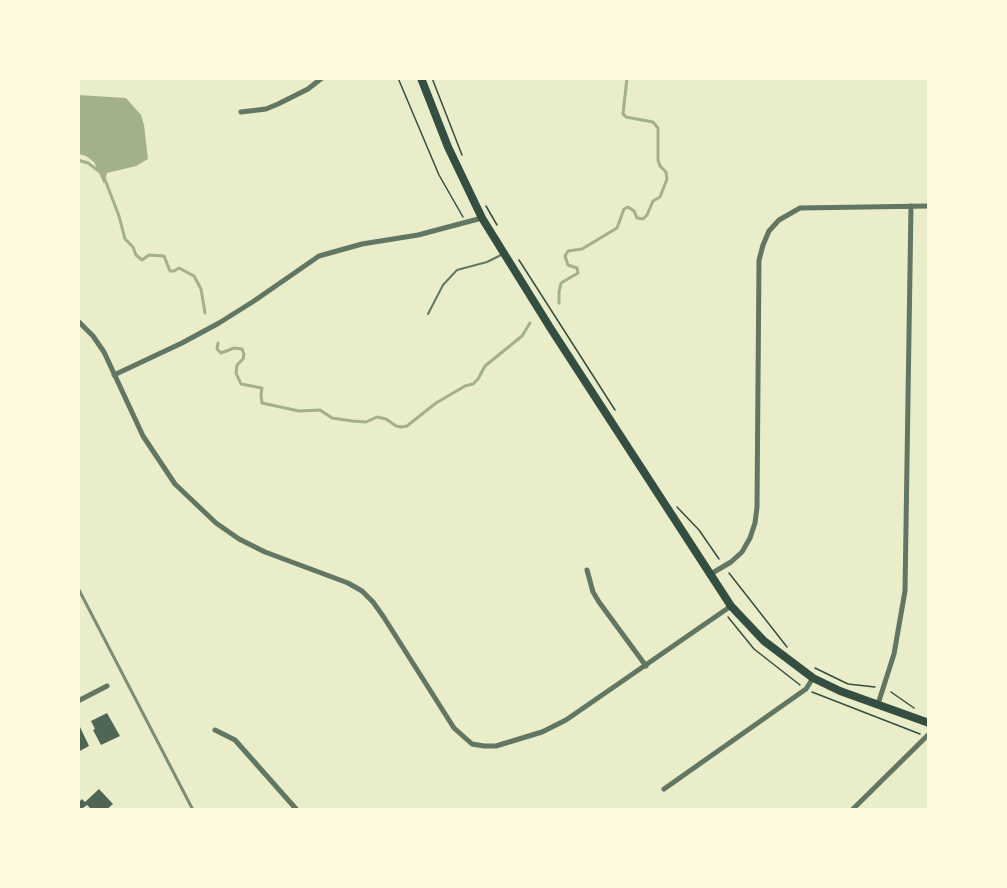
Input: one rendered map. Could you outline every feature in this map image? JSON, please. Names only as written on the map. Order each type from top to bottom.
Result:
[{"type":"main road","points":[[421,78],[448,147],[482,218],[731,606],[764,641],[813,678],[840,691],[929,723]]},
{"type":"street","points":[[242,112],[267,109],[308,89],[322,78]]},
{"type":"street","points":[[878,704],[894,654],[905,591],[911,206]]},
{"type":"street","points":[[709,575],[724,567],[742,552],[755,523],[759,260],[762,245],[769,231],[789,213],[806,208],[929,206]]},
{"type":"street","points":[[114,375],[219,323],[319,256],[362,244],[418,235],[482,218]]},
{"type":"street","points":[[78,321],[93,336],[104,352],[143,436],[175,484],[216,523],[239,539],[265,552],[348,583],[362,591],[374,602],[454,728],[472,744],[496,746],[550,728],[589,706],[731,606]]},
{"type":"street","points":[[587,570],[593,592],[599,602],[646,666]]},
{"type":"street","points":[[664,789],[806,689],[813,678]]},
{"type":"street","points":[[78,701],[107,686]]},
{"type":"street","points":[[215,730],[235,740],[297,810]]},
{"type":"street","points":[[852,810],[929,734]]},
{"type":"lane","points":[[428,314],[443,285],[457,270],[487,262],[504,254]]},
{"type":"path","points":[[398,78],[439,175],[466,222]]},
{"type":"path","points":[[432,78],[464,161]]},
{"type":"path","points":[[483,200],[499,228]]},
{"type":"path","points":[[516,256],[620,418]]},
{"type":"path","points":[[675,505],[699,530],[724,567],[773,630],[794,652]]},
{"type":"path","points":[[809,665],[848,684],[883,688],[898,695],[916,709]]},
{"type":"shaded area","points":[[78,95],[126,98],[141,115],[148,159],[136,166],[107,173],[104,184],[94,162],[78,154]]},
{"type":"building","points":[[107,713],[120,736],[101,745],[91,721]]},
{"type":"building","points":[[80,727],[89,746],[78,752],[78,728]]},
{"type":"building","points":[[99,789],[113,804],[106,810],[92,810],[87,805],[80,810],[78,803],[82,799],[85,802]]},
{"type":"waterway","points":[[559,303],[561,283],[578,273],[577,268],[568,265],[565,256],[568,251],[582,249],[617,228],[624,209],[628,207],[634,211],[637,218],[643,219],[653,201],[660,197],[667,179],[666,172],[658,160],[658,128],[653,122],[626,117],[623,114],[627,78]]},
{"type":"waterway","points":[[78,160],[88,163],[100,172]]},
{"type":"waterway","points":[[104,177],[125,239],[133,247],[136,255],[142,260],[149,255],[164,256],[170,271],[179,268],[194,276],[201,289],[205,313]]},
{"type":"waterway","points":[[218,343],[217,349],[221,353],[234,348],[242,349],[243,359],[237,365],[236,373],[241,384],[262,388],[262,403],[299,411],[320,410],[332,418],[352,421],[366,422],[377,417],[401,427],[407,426],[436,403],[465,386],[473,384],[485,366],[522,336],[530,323]]},
{"type":"railway","points":[[78,588],[193,810]]}]
